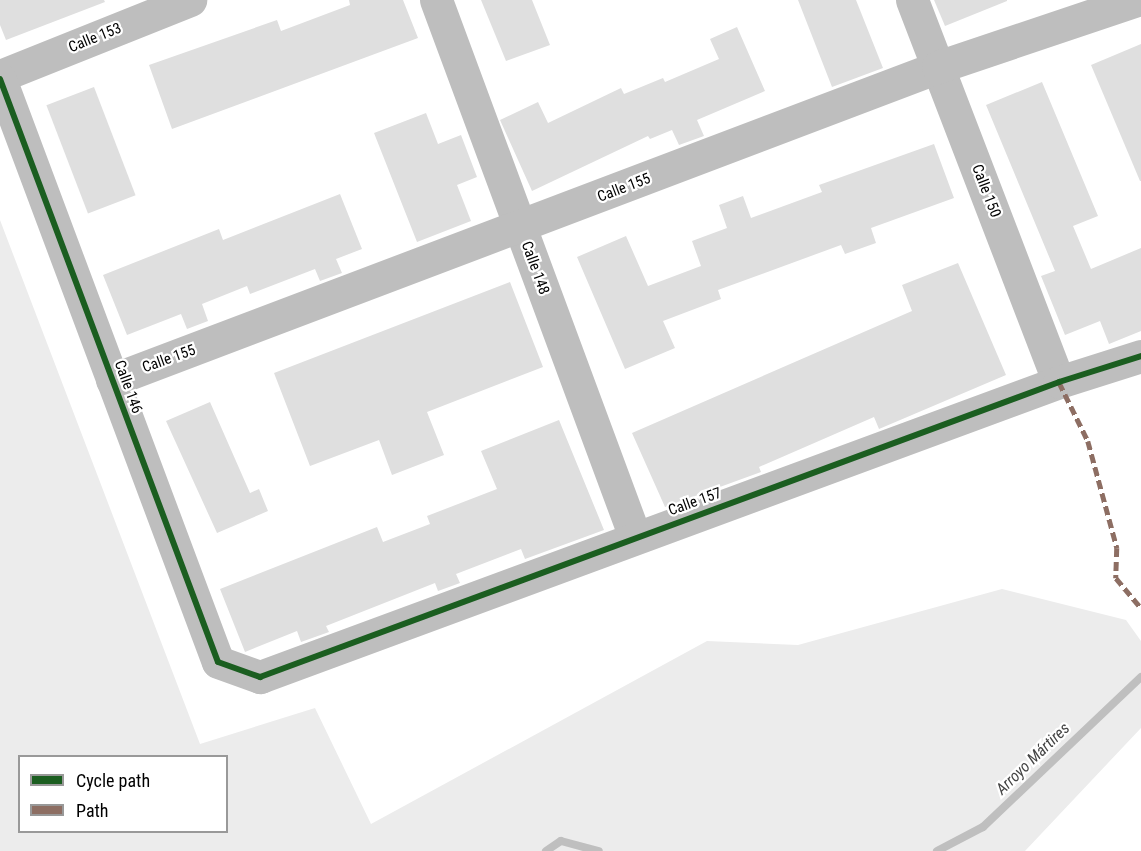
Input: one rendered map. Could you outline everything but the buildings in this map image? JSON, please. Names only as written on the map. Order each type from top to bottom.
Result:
[{"type":"street","name":"Calle 153","points":[[0,77],[190,0]]},
{"type":"street","name":"Calle 148","points":[[436,0],[635,537]]},
{"type":"street","name":"Calle 150","points":[[912,0],[1059,382]]},
{"type":"street","name":"Calle 155","points":[[112,380],[520,228],[938,67],[1137,0]]},
{"type":"street","name":"Calle 146","points":[[0,77],[218,662],[260,677]]},
{"type":"street","name":"Calle 157","points":[[260,677],[1059,382],[1141,356]]},
{"type":"shaded area","points":[[0,220],[200,744],[315,708],[371,824],[707,641],[798,645],[1002,589],[1126,620],[1141,641],[1141,728],[1025,851],[0,851]]},
{"type":"waterway","name":"Arroyo Mártires","points":[[937,851],[983,827],[1141,677]]},
{"type":"waterway","name":"Arroyo Mártires","points":[[546,851],[561,841],[599,851]]},
{"type":"marked path","points":[[1059,382],[1088,441],[1117,548],[1116,578],[1141,608]]},
{"type":"cycle path","points":[[0,79],[218,662],[260,677],[1059,382],[1141,356]]}]
